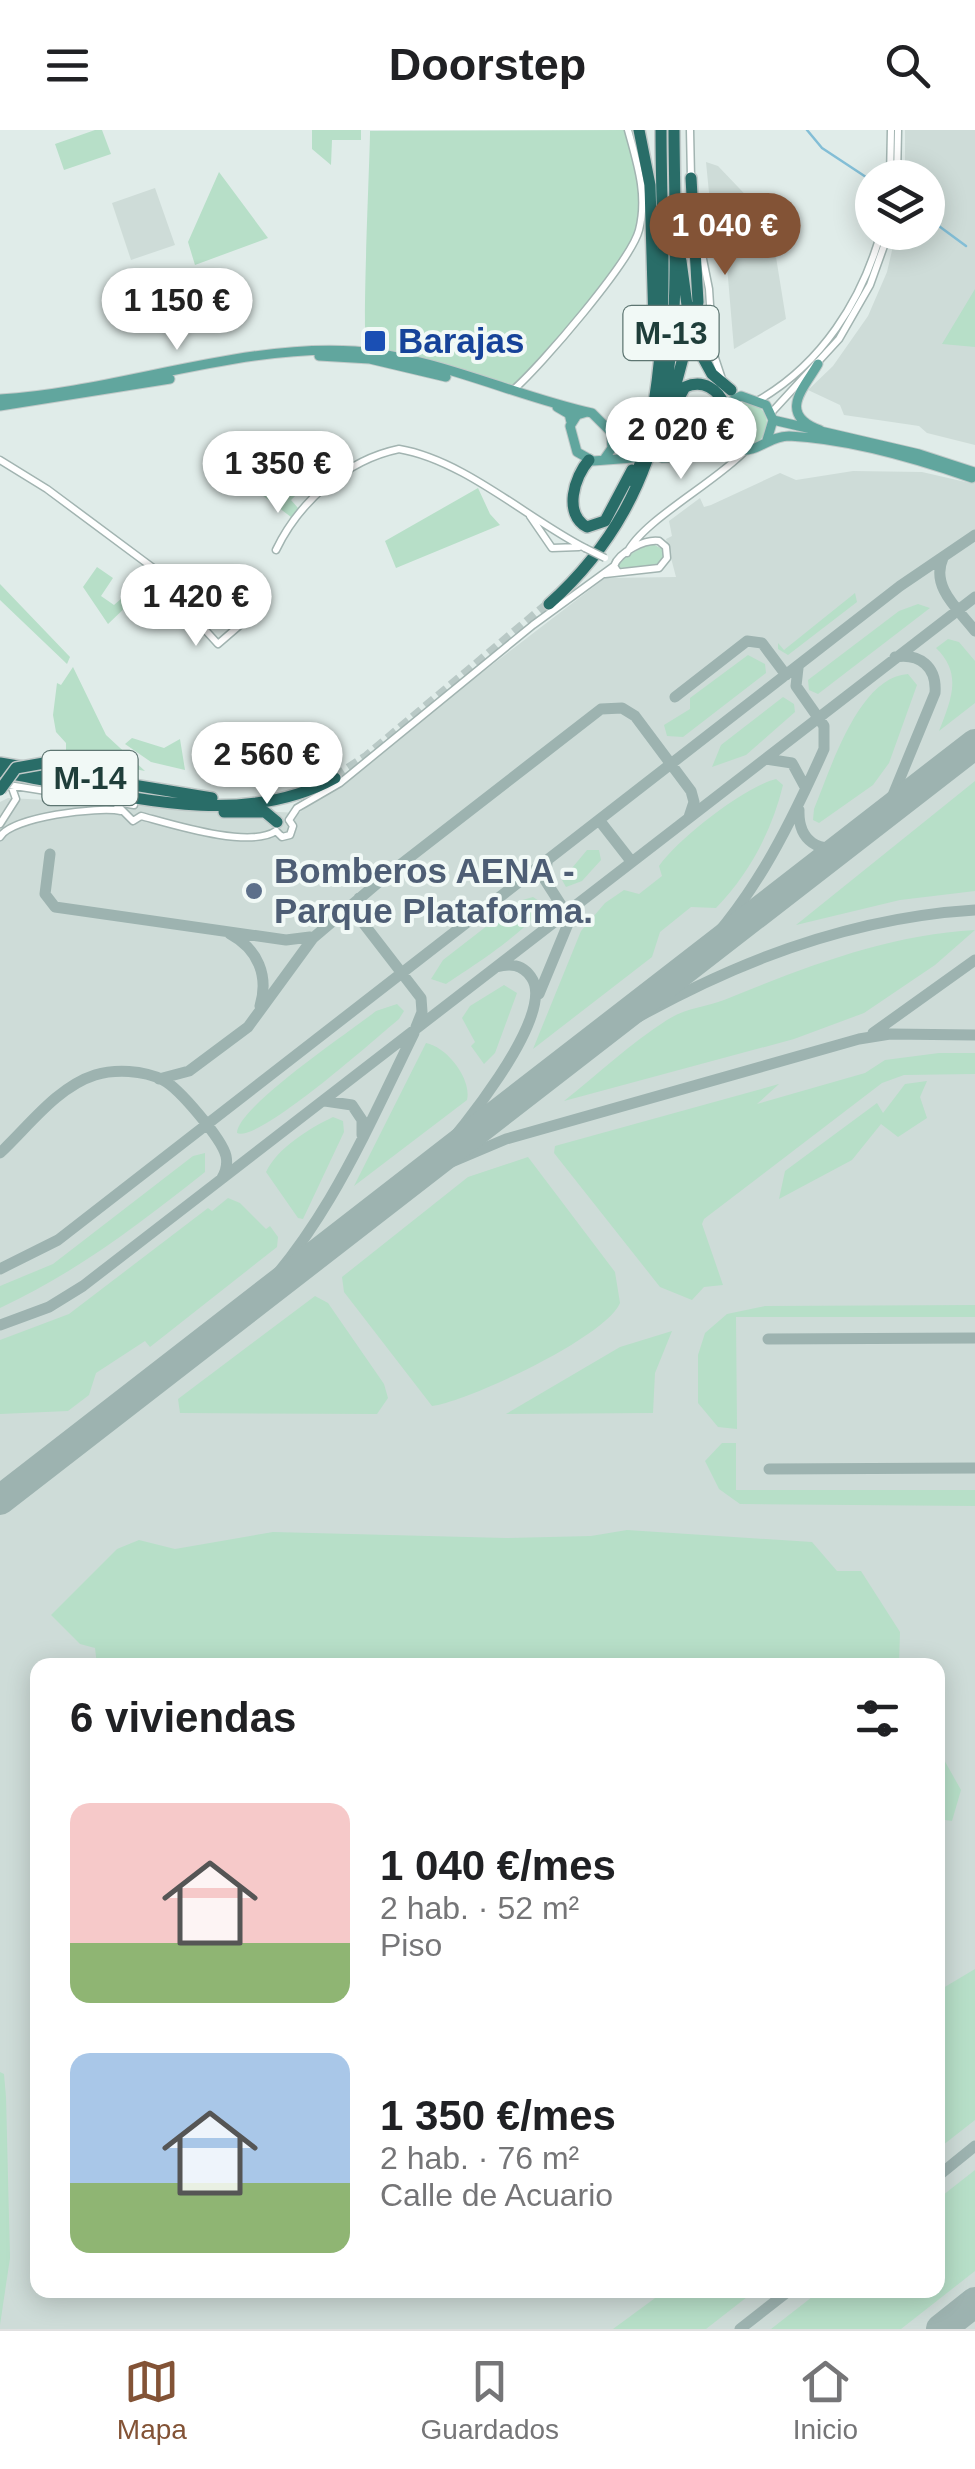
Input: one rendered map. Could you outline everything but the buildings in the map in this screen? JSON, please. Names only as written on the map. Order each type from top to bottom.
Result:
[{"type":"highway","points":[[589,460],[580,474],[572,508],[578,522],[592,528],[605,521],[634,466],[652,384],[650,185],[639,130]]},
{"type":"highway","name":"M-13","points":[[659,130],[660,355],[641,462],[604,537],[547,602],[604,547],[639,488],[657,438],[668,374],[674,130]]},
{"type":"highway","points":[[674,172],[690,327],[712,374],[736,393]]},
{"type":"highway","points":[[665,428],[698,302],[691,178]]},
{"type":"highway","points":[[639,488],[680,394],[691,384],[713,388],[725,406]]},
{"type":"highway","name":"M-14","points":[[0,762],[180,798]]},
{"type":"highway","points":[[3,786],[16,768],[44,762],[130,778],[180,798],[240,814],[265,812],[281,824]]},
{"type":"highway","name":"M-14","points":[[0,772],[180,798],[251,799],[289,792],[333,776]]},
{"type":"main road","points":[[0,402],[310,350],[380,354],[587,412],[605,422],[620,449],[634,455]]},
{"type":"main road","points":[[0,402],[64,399],[290,358],[342,356],[378,361],[560,408],[570,422],[571,442],[589,460],[634,455],[687,456],[727,444]]},
{"type":"main road","points":[[818,364],[799,389],[798,410],[814,428],[841,437]]},
{"type":"main road","points":[[662,456],[697,447],[718,428],[725,406],[736,393],[758,400],[772,416],[841,437],[919,454],[973,475]]},
{"type":"main road","points":[[570,422],[587,412]]},
{"type":"main road","points":[[767,440],[772,416]]},
{"type":"main road","points":[[718,428],[727,444],[745,452],[784,436],[840,444],[973,475]]},
{"type":"main road","points":[[605,458],[613,442]]},
{"type":"street","points":[[514,390],[620,264],[639,231],[640,172],[628,130]]},
{"type":"street","points":[[690,130],[691,178],[716,367],[736,393]]},
{"type":"street","points":[[893,160],[894,130]]},
{"type":"street","points":[[758,400],[780,387],[832,335],[864,282],[877,250]]},
{"type":"street","points":[[772,416],[818,364],[856,311],[878,250]]},
{"type":"street","points":[[727,444],[731,464]]},
{"type":"street","points":[[276,550],[315,496],[349,468],[392,450],[412,451],[505,497],[561,536],[616,565],[663,565],[668,550],[649,534],[655,523]]},
{"type":"street","points":[[3,786],[112,800],[134,805],[141,816],[171,826],[261,838],[298,808],[326,794],[533,625],[616,565],[638,535],[716,480],[745,452]]},
{"type":"street","points":[[0,460],[47,489],[207,608]]},
{"type":"street","points":[[505,497],[532,518],[556,550],[585,548]]},
{"type":"street","points":[[550,542],[561,536]]},
{"type":"street","points":[[561,536],[565,547]]},
{"type":"street","points":[[627,552],[655,540]]},
{"type":"street","points":[[223,596],[246,619],[218,644],[197,623],[207,608],[223,596]]},
{"type":"street","points":[[0,824],[16,799],[3,786]]},
{"type":"street","points":[[112,800],[133,821],[141,816]]},
{"type":"street","points":[[0,837],[14,825],[94,808],[126,812],[134,805]]},
{"type":"shaded area","points":[[905,130],[975,130],[975,445],[927,433],[919,426],[844,415],[840,405],[808,390],[833,366],[868,316],[892,250],[945,250],[945,160],[905,160]]},
{"type":"shaded area","points":[[706,162],[718,166],[779,230],[776,257],[786,319],[734,349],[727,266],[720,232],[714,228]]},
{"type":"shaded area","points":[[155,188],[175,245],[131,260],[112,203]]},
{"type":"shaded area","points":[[975,470],[975,2329],[0,2329],[0,802],[8,798],[299,813],[605,578],[676,577],[666,539],[672,536],[669,521],[700,498],[704,507],[711,505],[780,473],[796,480],[853,471],[922,472],[970,483]]},
{"type":"green space","points":[[102,130],[111,154],[64,170],[55,144]]},
{"type":"green space","points":[[312,130],[361,130],[361,140],[332,140],[331,165],[312,149]]},
{"type":"green space","points":[[624,130],[639,196],[634,237],[597,294],[513,390],[367,352],[370,131]]},
{"type":"green space","points":[[219,172],[268,238],[195,265],[188,242]]},
{"type":"green space","points":[[975,289],[975,347],[942,344]]},
{"type":"green space","points":[[745,402],[761,408],[767,424],[761,440],[745,446],[729,440],[723,424],[729,408]]},
{"type":"green space","points":[[283,443],[321,486],[309,497],[301,490],[291,500],[298,508],[291,517],[242,480]]},
{"type":"green space","points":[[478,488],[500,525],[396,568],[385,541]]},
{"type":"green space","points":[[651,543],[664,550],[665,558],[657,566],[617,568],[619,560]]},
{"type":"green space","points":[[97,567],[113,578],[101,596],[114,605],[122,598],[129,604],[108,624],[83,587]]},
{"type":"green space","points":[[0,584],[70,657],[67,664],[0,600]]},
{"type":"green space","points":[[855,593],[857,602],[788,655],[778,649],[778,643],[784,650]]},
{"type":"green space","points":[[918,604],[930,608],[818,694],[809,690],[808,680],[899,611]]},
{"type":"green space","points":[[948,639],[959,642],[975,661],[975,703],[939,731],[952,678],[936,648]]},
{"type":"green space","points":[[748,655],[765,664],[766,673],[683,737],[667,736],[664,725],[690,709],[690,698]]},
{"type":"green space","points":[[73,667],[106,735],[145,771],[66,756],[66,743],[56,732],[53,715],[57,683],[61,685]]},
{"type":"green space","points":[[908,674],[917,685],[889,763],[873,785],[819,823],[813,820],[838,750],[861,708],[890,679]]},
{"type":"green space","points":[[783,697],[794,704],[795,712],[746,755],[712,767],[721,745]]},
{"type":"green space","points":[[132,738],[164,748],[180,739],[185,770],[151,762],[125,744]]},
{"type":"green space","points":[[776,779],[783,785],[773,819],[758,851],[728,895],[716,908],[691,907],[660,932],[652,957],[533,1049],[581,931],[605,903],[624,890],[639,894],[662,876],[659,866],[696,829],[747,792]]},
{"type":"green space","points":[[975,781],[975,891],[900,900],[796,925]]},
{"type":"green space","points":[[587,850],[599,850],[601,860],[582,881],[566,887],[562,880]]},
{"type":"green space","points":[[533,897],[542,903],[515,935],[446,984],[431,979],[443,960],[519,901]]},
{"type":"green space","points":[[975,930],[935,965],[864,1013],[794,1039],[564,1101],[641,1039],[681,1013],[878,946]]},
{"type":"green space","points":[[504,985],[517,993],[495,1053],[484,1064],[471,1046],[475,1042],[462,1018],[470,1006]]},
{"type":"green space","points":[[397,1004],[404,1011],[399,1019],[318,1087],[268,1122],[249,1132],[237,1133],[242,1121],[274,1088],[376,1011]]},
{"type":"green space","points":[[426,1043],[442,1051],[456,1065],[466,1083],[467,1100],[354,1186]]},
{"type":"green space","points":[[975,1053],[975,1074],[904,1075],[882,1083],[704,1219],[702,1224],[723,1285],[704,1287],[692,1300],[660,1287],[554,1153],[555,1146],[779,1084],[757,1104],[865,1073],[885,1060]]},
{"type":"green space","points":[[927,1081],[920,1097],[927,1118],[898,1137],[881,1124],[852,1160],[779,1199],[785,1171],[877,1103],[883,1113],[905,1084]]},
{"type":"green space","points":[[333,1117],[343,1121],[344,1132],[303,1219],[298,1218],[266,1172],[286,1147]]},
{"type":"green space","points":[[205,1153],[205,1172],[156,1211],[81,1263],[0,1308],[0,1286],[53,1264],[193,1156]]},
{"type":"green space","points":[[528,1157],[615,1272],[620,1303],[590,1333],[535,1365],[475,1393],[432,1406],[344,1292],[342,1277],[468,1177]]},
{"type":"green space","points":[[228,1198],[240,1203],[266,1229],[270,1226],[278,1237],[277,1247],[150,1347],[145,1341],[96,1373],[89,1395],[68,1411],[0,1414],[0,1340],[69,1314],[208,1208],[212,1211]]},
{"type":"green space","points":[[315,1296],[328,1303],[384,1384],[388,1398],[377,1414],[180,1413],[178,1399]]},
{"type":"green space","points":[[975,1305],[975,1317],[736,1317],[737,1429],[718,1427],[698,1403],[698,1355],[705,1333],[727,1314],[765,1306]]},
{"type":"green space","points":[[672,1331],[655,1373],[653,1413],[506,1414],[620,1347]]},
{"type":"green space","points":[[722,1443],[736,1443],[736,1490],[975,1490],[975,1506],[740,1504],[719,1489],[705,1461]]},
{"type":"green space","points":[[627,1530],[812,1542],[837,1571],[861,1571],[900,1632],[899,1658],[96,1658],[95,1648],[80,1644],[51,1615],[117,1549],[139,1540],[175,1549],[273,1532],[506,1538],[591,1536]]},
{"type":"green space","points":[[945,1761],[961,1790],[952,1821],[945,1820]]},
{"type":"green space","points":[[975,1969],[975,2120],[945,2144],[945,1987]]},
{"type":"green space","points":[[0,2072],[4,2074],[6,2097],[10,2258],[0,2325]]},
{"type":"green space","points":[[975,2170],[975,2271],[945,2295],[945,2194]]},
{"type":"green space","points":[[655,2298],[746,2298],[706,2329],[613,2329]]},
{"type":"green space","points":[[811,2298],[941,2298],[901,2329],[771,2329]]},
{"type":"waterway","points":[[807,130],[822,148],[855,170]]},
{"type":"waterway","points":[[945,231],[966,246]]},
{"type":"taxiway","points":[[0,1269],[58,1240],[900,586],[975,535]]},
{"type":"taxiway","points":[[943,558],[943,588],[975,631]]},
{"type":"taxiway","points":[[0,1325],[49,1307],[83,1286],[975,597]]},
{"type":"taxiway","points":[[675,697],[747,641],[762,643],[786,675]]},
{"type":"taxiway","points":[[860,833],[893,795],[935,693],[933,676],[925,664],[912,657],[895,657]]},
{"type":"taxiway","points":[[684,970],[748,894],[796,810],[824,749],[824,726],[796,686],[798,668]]},
{"type":"taxiway","points":[[159,1079],[189,1071],[248,1027],[313,938],[387,875],[601,709],[622,708],[635,716],[691,791],[694,802],[689,817]]},
{"type":"taxiway","points":[[964,753],[975,743]]},
{"type":"taxiway","points":[[766,759],[792,763],[805,787]]},
{"type":"taxiway","points":[[799,810],[802,830],[812,843],[828,848],[847,843]]},
{"type":"taxiway","points":[[599,820],[631,861]]},
{"type":"taxiway","points":[[50,854],[45,894],[55,907],[286,940],[310,937]]},
{"type":"taxiway","points":[[539,994],[570,919],[545,880],[547,863]]},
{"type":"taxiway","points":[[359,898],[360,919],[421,998],[422,1012],[416,1027]]},
{"type":"taxiway","points":[[571,1057],[665,1002],[764,958],[867,926],[975,910]]},
{"type":"taxiway","points":[[230,934],[248,947],[259,964],[263,984],[260,1006]]},
{"type":"taxiway","points":[[873,1033],[975,960]]},
{"type":"taxiway","points":[[426,1170],[499,1076],[530,1019],[536,995],[531,977],[515,966],[496,967]]},
{"type":"taxiway","points":[[243,1312],[272,1281],[320,1215],[414,1033]]},
{"type":"taxiway","points":[[395,1193],[435,1169],[506,1139],[859,1039],[890,1034],[975,1035]]},
{"type":"taxiway","points":[[0,1153],[56,1098],[81,1081],[111,1072],[138,1072],[170,1085],[209,1127],[226,1156],[222,1178]]},
{"type":"taxiway","points":[[325,1101],[352,1105],[362,1120],[362,1135]]},
{"type":"taxiway","points":[[768,1339],[975,1338]]},
{"type":"taxiway","points":[[769,1469],[975,1468]]},
{"type":"taxiway","points":[[945,2170],[975,2146]]},
{"type":"taxiway","points":[[740,2329],[780,2298]]},
{"type":"runway","points":[[0,1500],[975,744]]},
{"type":"runway","points":[[941,2329],[975,2302]]},
{"type":"tunnel","points":[[335,778],[367,757],[549,604]]},
{"type":"place","name":"Barajas","points":[[375,341]]},
{"type":"place","name":"Bomberos AENA - Parque Plataforma.","points":[[254,891]]}]
